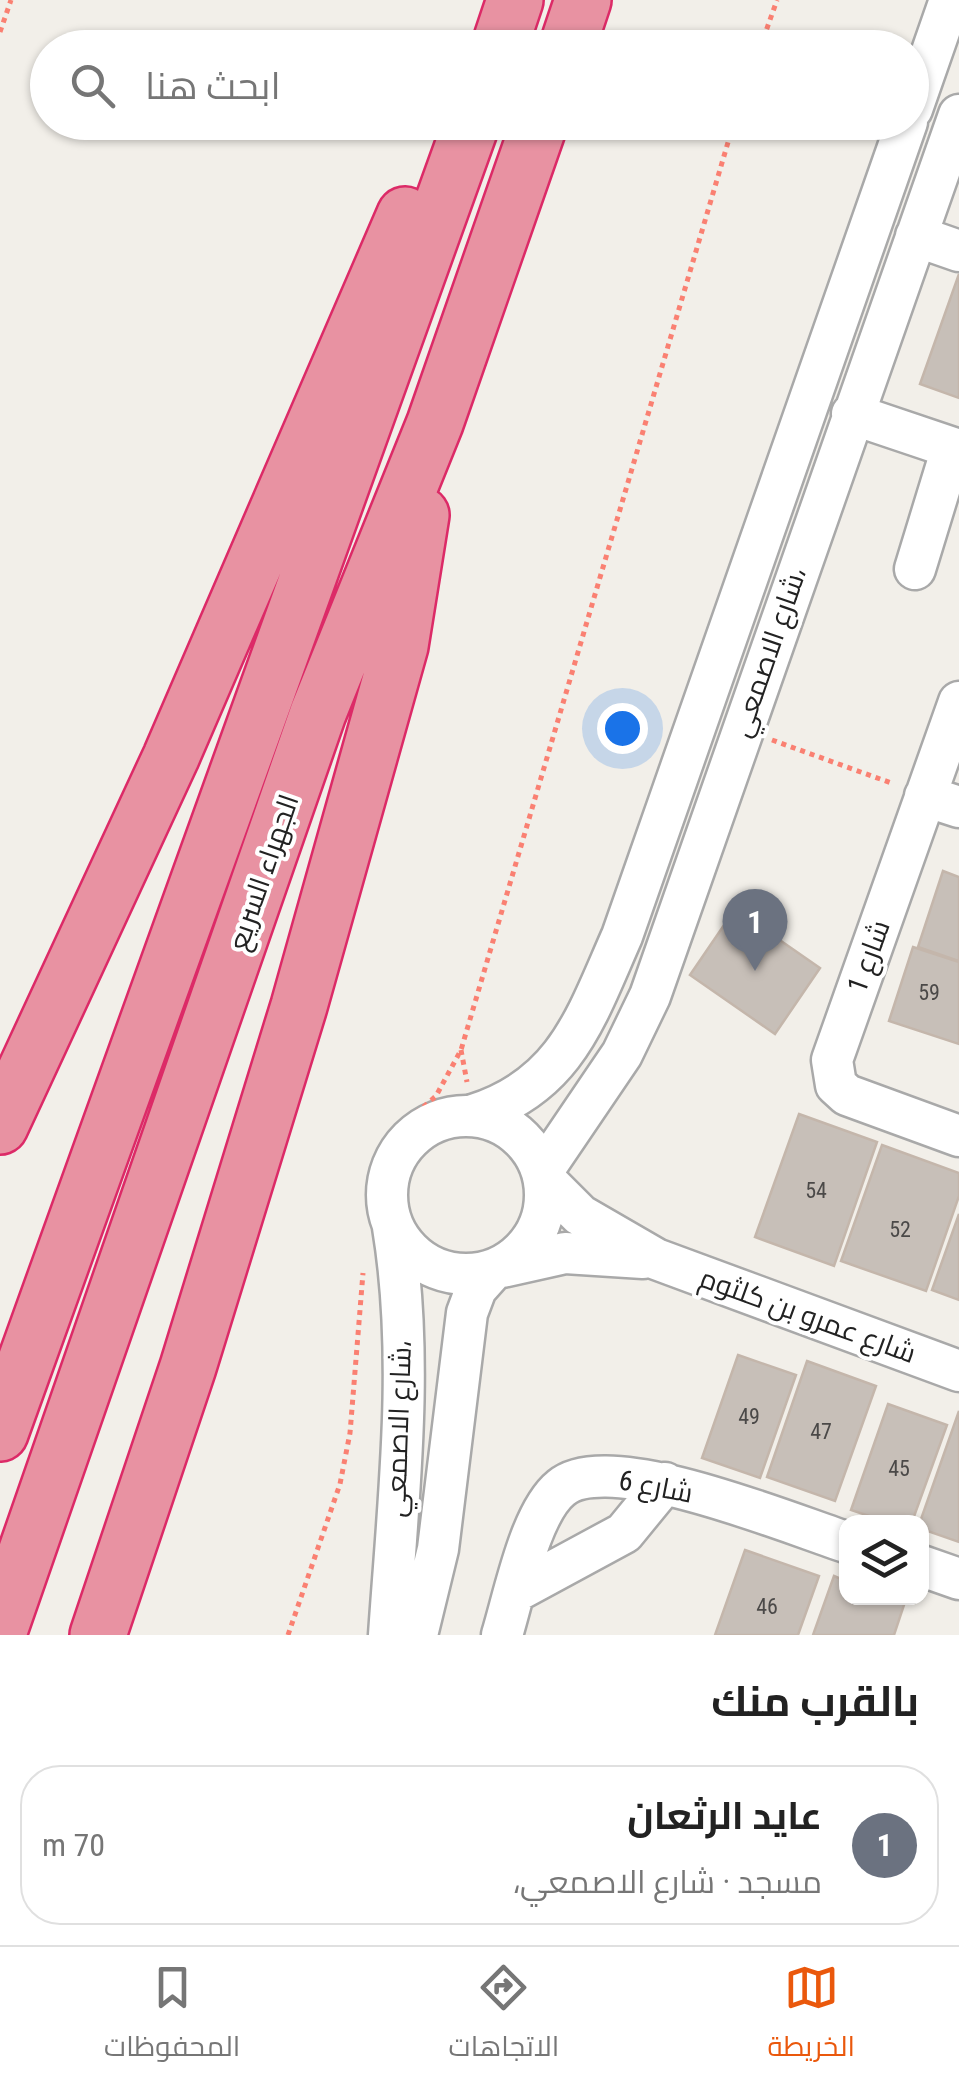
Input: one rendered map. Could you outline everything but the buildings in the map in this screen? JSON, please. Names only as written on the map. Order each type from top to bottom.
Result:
[{"type":"highway","points":[[573,30],[583,0]]},
{"type":"highway","points":[[0,1126],[218,650],[362,305],[442,140]]},
{"type":"highway","name":"الجهراء السريع","points":[[0,1433],[466,140]]},
{"type":"highway","name":"الجهراء السريع","points":[[0,1628],[318,713],[435,423],[534,140]]},
{"type":"highway","points":[[98,1635],[188,1367],[299,1006],[395,665],[435,423]]},
{"type":"street","points":[[929,60],[950,0]]},
{"type":"street","name":"شارع الاصمعي،","points":[[544,1176],[622,1054],[650,996],[959,115]]},
{"type":"street","name":"شارع الاصمعي،","points":[[473,1115],[515,1098],[558,1064],[581,1028],[622,936],[901,140]]},
{"type":"street","points":[[916,236],[959,252]]},
{"type":"street","points":[[852,414],[956,449],[915,569]]},
{"type":"street","name":"شارع 1","points":[[959,702],[942,801],[836,1043],[833,1072],[836,1085],[848,1095],[959,1136]]},
{"type":"street","points":[[473,1115],[503,1124],[528,1144],[544,1176],[545,1207],[537,1232],[521,1253],[496,1269],[469,1274],[444,1272],[422,1262],[384,1219],[388,1184],[402,1146],[422,1128],[446,1117],[473,1115]]},
{"type":"street","name":"شارع عمرو بن كلثوم","points":[[544,1176],[580,1216],[656,1259],[959,1370]]},
{"type":"street","name":"شارع الاصمعي،","points":[[384,1219],[402,1293],[389,1635]]},
{"type":"street","name":"شارع عمرو بن كلثوم","points":[[496,1269],[565,1252],[656,1259]]},
{"type":"street","name":"شارع الاصمعي،","points":[[417,1635],[438,1549],[464,1326],[476,1288],[496,1269]]},
{"type":"street","name":"شارع 6","points":[[502,1635],[543,1510],[562,1486],[594,1476],[665,1483],[839,1540]]},
{"type":"street","points":[[516,1592],[624,1533],[665,1483]]},
{"type":"street","points":[[929,1568],[959,1578]]},
{"type":"path","points":[[0,32],[11,0]]},
{"type":"path","points":[[766,30],[777,0]]},
{"type":"path","points":[[384,1219],[379,1158],[392,1134],[436,1096],[461,1050],[729,140]]},
{"type":"path","points":[[741,729],[942,801]]},
{"type":"path","points":[[288,1635],[340,1484],[350,1433],[364,1261]]},
{"type":"place","name":"عايد الرثعان","points":[[755,971]]}]
